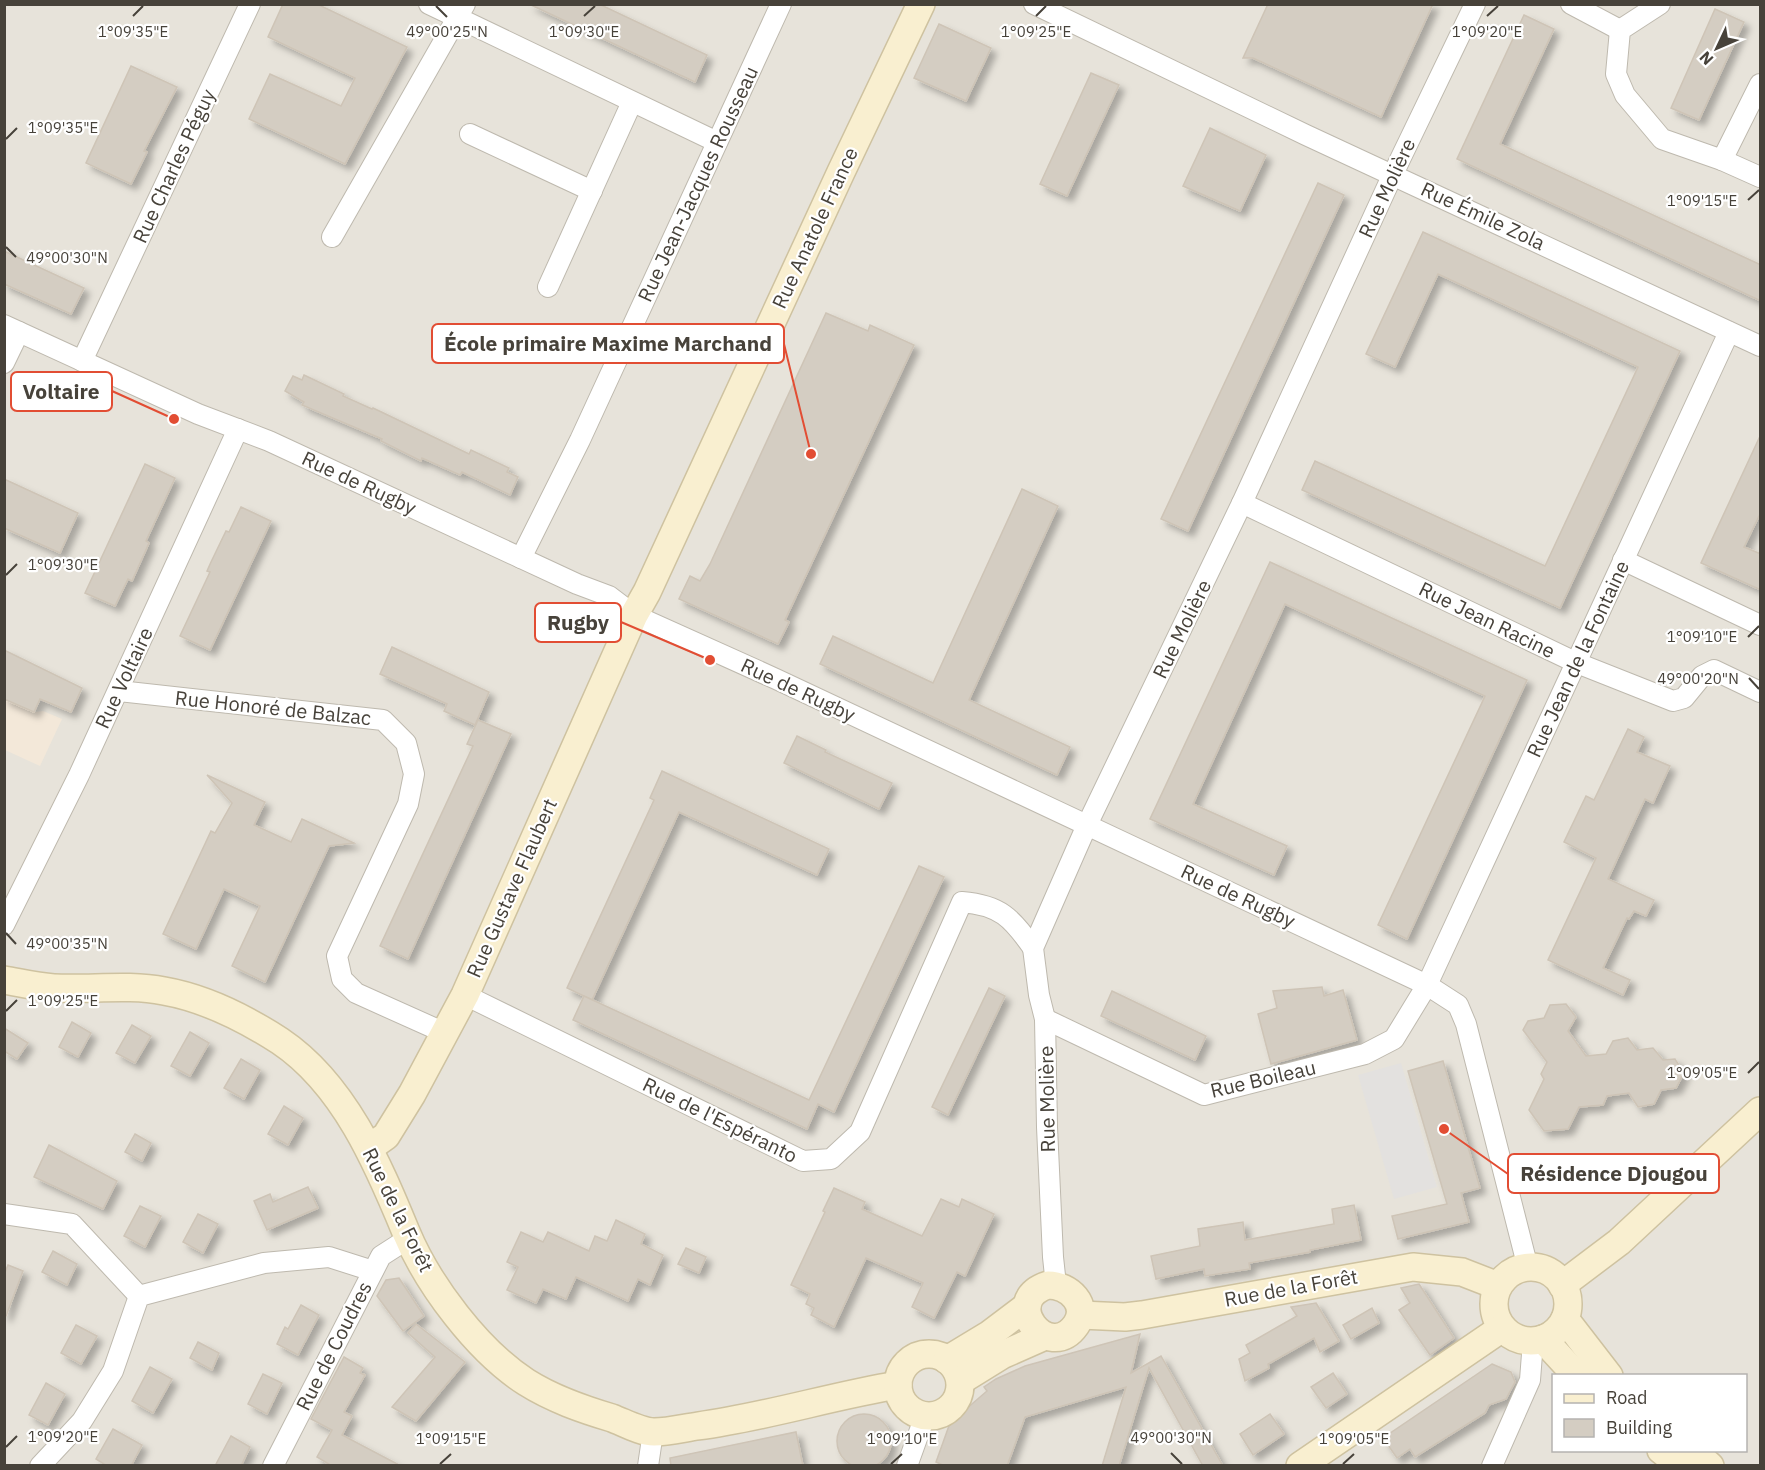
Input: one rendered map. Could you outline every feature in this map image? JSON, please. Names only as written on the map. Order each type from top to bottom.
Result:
[{"type":"street","name":"Rue Charles Péguy","points":[[82,361],[250,4]]},
{"type":"street","points":[[429,4],[462,11],[632,102],[717,142]]},
{"type":"street","name":"Rue Jean-Jacques Rousseau","points":[[521,558],[580,440],[781,4]]},
{"type":"street","name":"Rue Anatole France","points":[[634,615],[647,592],[836,182],[921,4]]},
{"type":"street","name":"Rue Émile Zola","points":[[1034,4],[1306,135],[1761,346]]},
{"type":"street","name":"Rue Molière","points":[[1056,1285],[1047,1127],[1045,1019],[1039,995],[1033,948],[1087,825],[1242,503],[1393,174],[1475,4]]},
{"type":"street","points":[[1571,4],[1620,30]]},
{"type":"street","points":[[1620,30],[1660,4]]},
{"type":"street","points":[[332,237],[462,11]]},
{"type":"street","points":[[1620,30],[1616,74],[1625,95],[1662,139],[1722,160],[1761,177]]},
{"type":"street","points":[[1722,160],[1761,84]]},
{"type":"street","points":[[548,287],[632,102]]},
{"type":"street","points":[[470,134],[591,190]]},
{"type":"street","name":"Rue de Rugby","points":[[12,328],[198,414],[269,441],[521,558],[609,596],[634,615],[1427,985],[1458,1005],[1466,1024],[1528,1268]]},
{"type":"street","points":[[4,363],[12,328]]},
{"type":"street","name":"Rue Jean de la Fontaine","points":[[1427,985],[1729,332]]},
{"type":"street","name":"Rue Voltaire","points":[[4,925],[48,841],[238,429]]},
{"type":"street","name":"Rue Jean Racine","points":[[1242,503],[1577,663],[1673,701],[1684,698],[1702,676],[1714,670],[1761,692]]},
{"type":"street","points":[[1623,560],[1761,625]]},
{"type":"street","name":"Rue Gustave Flaubert","points":[[369,1148],[386,1136],[465,995],[634,615]]},
{"type":"street","name":"Rue Honoré de Balzac","points":[[118,691],[383,720],[406,743],[414,774],[408,804],[337,956],[342,979],[356,993],[445,1033]]},
{"type":"street","name":"Rue de l'Espéranto","points":[[465,995],[803,1161],[831,1159],[860,1132],[962,902],[983,904],[996,909],[1021,931],[1033,948]]},
{"type":"street","name":"Rue de la Forêt","points":[[4,980],[52,988],[134,987],[164,991],[194,999],[241,1019],[281,1041],[304,1060],[346,1111],[369,1148],[409,1238],[455,1315],[488,1350],[525,1381],[572,1405],[652,1432],[741,1420],[859,1391],[898,1385]]},
{"type":"street","name":"Rue Boileau","points":[[1045,1019],[1204,1095],[1365,1054],[1394,1039],[1427,985]]},
{"type":"street","points":[[1562,1285],[1619,1242],[1761,1112]]},
{"type":"street","points":[[4,1214],[72,1224],[139,1296]]},
{"type":"street","name":"Rue de Coudres","points":[[273,1466],[381,1256],[409,1238]]},
{"type":"street","points":[[139,1296],[264,1263],[329,1257],[373,1271]]},
{"type":"street","name":"Rue de la Forêt","points":[[1081,1315],[1125,1317],[1142,1315],[1413,1267],[1462,1272],[1498,1286]]},
{"type":"street","points":[[1528,1268],[1548,1272],[1562,1285],[1567,1302],[1564,1319],[1556,1331],[1538,1340],[1516,1338],[1502,1328],[1494,1308],[1498,1286],[1506,1277],[1516,1270],[1528,1268]]},
{"type":"street","points":[[954,1371],[1002,1355],[1045,1336],[1062,1335],[1075,1327],[1081,1315],[1080,1306],[1072,1292],[1065,1287],[1056,1285],[1041,1287],[1030,1298],[1027,1315],[1033,1328],[1045,1336]]},
{"type":"street","points":[[40,1466],[82,1421],[113,1371],[139,1296]]},
{"type":"street","points":[[954,1371],[990,1334],[1027,1306]]},
{"type":"street","points":[[1564,1319],[1607,1374]]},
{"type":"street","points":[[1300,1466],[1502,1328]]},
{"type":"street","points":[[1538,1340],[1575,1374]]},
{"type":"street","points":[[1492,1466],[1530,1380],[1538,1340]]},
{"type":"street","points":[[929,1354],[954,1371],[960,1391],[956,1401],[942,1414],[925,1416],[912,1411],[900,1395],[898,1385],[900,1375],[911,1360],[929,1354]]},
{"type":"street","points":[[907,1466],[925,1416]]},
{"type":"street","points":[[648,1466],[652,1432]]},
{"type":"street","points":[[1664,1452],[1681,1466]]},
{"type":"street","points":[[1694,1452],[1710,1466]]},
{"type":"shaded area","points":[[5,5],[1760,5],[1760,1465],[5,1466]]},
{"type":"shaded area","points":[[5,699],[34,712],[43,711],[62,719],[40,766],[5,750]]},
{"type":"shaded area","points":[[1401,1063],[1437,1187],[1394,1199],[1358,1075]]},
{"type":"building","points":[[283,4],[317,4],[407,47],[345,164],[249,119],[270,74],[341,106],[355,78],[268,37]]},
{"type":"building","points":[[529,4],[599,4],[707,55],[695,82]]},
{"type":"building","points":[[1268,4],[1433,4],[1381,117],[1253,58],[1243,58]]},
{"type":"building","points":[[1715,9],[1744,22],[1699,120],[1671,108]]},
{"type":"building","points":[[1524,15],[1554,29],[1500,144],[1761,265],[1761,301],[1457,159]]},
{"type":"building","points":[[939,24],[991,48],[966,101],[914,78]]},
{"type":"building","points":[[131,66],[177,87],[144,151],[147,152],[131,184],[86,163]]},
{"type":"building","points":[[1091,73],[1119,85],[1067,196],[1040,184]]},
{"type":"building","points":[[1210,128],[1266,155],[1240,211],[1183,186]]},
{"type":"building","points":[[1318,183],[1344,195],[1188,531],[1161,519]]},
{"type":"building","points":[[1423,232],[1680,351],[1560,608],[1302,490],[1315,461],[1545,566],[1638,367],[1438,274],[1395,367],[1366,354]]},
{"type":"building","points":[[4,251],[84,288],[71,314],[4,284]]},
{"type":"building","points":[[826,313],[868,331],[870,325],[914,345],[785,620],[789,622],[778,644],[679,599],[690,576],[700,581],[710,564]]},
{"type":"building","points":[[304,375],[344,394],[343,396],[469,454],[471,450],[509,468],[507,472],[518,477],[510,495],[462,472],[460,475],[422,458],[421,461],[381,441],[382,439],[302,405],[304,402],[285,391],[293,376],[302,380]]},
{"type":"building","points":[[1761,434],[1761,512],[1744,547],[1761,554],[1761,590],[1701,563]]},
{"type":"building","points":[[145,464],[175,478],[146,541],[149,543],[132,581],[128,579],[115,606],[85,593]]},
{"type":"building","points":[[4,479],[78,513],[60,553],[4,528]]},
{"type":"building","points":[[1022,489],[1058,506],[969,700],[1070,747],[1057,775],[820,664],[833,636],[933,683]]},
{"type":"building","points":[[241,507],[271,521],[210,650],[180,636],[210,572],[207,571],[211,562]]},
{"type":"building","points":[[1270,562],[1527,680],[1407,939],[1378,925],[1485,696],[1285,604],[1193,804],[1287,846],[1274,875],[1150,819]]},
{"type":"building","points":[[392,647],[489,692],[475,725],[444,711],[447,704],[380,674]]},
{"type":"building","points":[[4,650],[82,688],[71,712],[40,699],[34,712],[4,699]]},
{"type":"building","points":[[478,720],[511,734],[408,959],[380,946],[473,746],[467,744]]},
{"type":"building","points":[[1628,729],[1644,737],[1637,752],[1670,766],[1653,803],[1645,799],[1608,879],[1654,900],[1646,916],[1634,911],[1629,919],[1627,918],[1603,968],[1630,980],[1623,995],[1548,960],[1596,858],[1564,842],[1586,796],[1594,800]]},
{"type":"building","points":[[797,736],[826,750],[825,752],[892,783],[879,809],[784,763]]},
{"type":"building","points":[[662,771],[829,849],[817,875],[679,812],[592,1000],[567,988],[654,800],[650,798]]},
{"type":"building","points":[[207,775],[265,802],[254,825],[291,842],[302,819],[354,843],[329,846],[265,982],[232,966],[260,906],[224,889],[196,949],[163,934],[211,831],[215,833],[232,803]]},
{"type":"building","points":[[919,866],[944,877],[834,1112],[818,1104],[807,1129],[573,1020],[584,996],[809,1100]]},
{"type":"building","points":[[1322,987],[1324,996],[1343,990],[1357,1040],[1271,1064],[1258,1014],[1277,1008],[1273,991]]},
{"type":"building","points":[[989,988],[1005,996],[948,1115],[932,1107]]},
{"type":"building","points":[[1112,991],[1206,1036],[1195,1060],[1101,1016]]},
{"type":"building","points":[[1566,1004],[1576,1017],[1568,1031],[1586,1056],[1606,1054],[1613,1041],[1628,1038],[1637,1050],[1653,1048],[1663,1060],[1675,1059],[1684,1073],[1676,1088],[1661,1090],[1654,1104],[1638,1107],[1629,1093],[1607,1096],[1603,1105],[1579,1107],[1568,1129],[1544,1131],[1529,1110],[1544,1079],[1541,1074],[1547,1062],[1523,1030],[1528,1021],[1544,1018],[1550,1005]]},
{"type":"building","points":[[72,1022],[91,1033],[78,1057],[59,1047]]},
{"type":"building","points":[[132,1025],[151,1036],[135,1063],[116,1053]]},
{"type":"building","points":[[4,1028],[28,1043],[17,1059],[4,1051]]},
{"type":"building","points":[[190,1032],[209,1043],[190,1076],[171,1066]]},
{"type":"building","points":[[241,1059],[260,1070],[244,1099],[224,1088]]},
{"type":"building","points":[[1443,1061],[1480,1188],[1461,1193],[1469,1222],[1398,1239],[1392,1216],[1447,1204],[1408,1071]]},
{"type":"building","points":[[284,1106],[303,1118],[288,1145],[268,1134]]},
{"type":"building","points":[[135,1134],[151,1143],[142,1161],[125,1152]]},
{"type":"building","points":[[49,1145],[117,1181],[103,1209],[34,1177]]},
{"type":"building","points":[[308,1187],[318,1208],[267,1230],[254,1201],[270,1194],[273,1202]]},
{"type":"building","points":[[834,1188],[865,1202],[862,1209],[922,1236],[941,1199],[959,1207],[962,1199],[994,1214],[965,1276],[957,1272],[934,1318],[912,1307],[923,1283],[866,1258],[834,1327],[811,1315],[814,1308],[806,1304],[810,1294],[791,1285]]},
{"type":"building","points":[[1354,1205],[1361,1240],[1249,1263],[1250,1269],[1205,1276],[1204,1269],[1156,1279],[1151,1256],[1200,1246],[1198,1229],[1243,1222],[1245,1240],[1334,1224],[1332,1209]]},
{"type":"building","points":[[140,1206],[161,1216],[145,1247],[124,1236]]},
{"type":"building","points":[[198,1214],[218,1224],[203,1253],[183,1242]]},
{"type":"building","points":[[616,1220],[645,1234],[641,1244],[663,1255],[650,1285],[638,1279],[628,1301],[576,1277],[566,1299],[543,1289],[536,1303],[507,1290],[518,1267],[507,1262],[521,1232],[543,1242],[548,1232],[589,1251],[595,1236],[607,1241]]},
{"type":"building","points":[[686,1248],[706,1257],[699,1273],[678,1264]]},
{"type":"building","points":[[53,1251],[77,1264],[67,1285],[42,1272]]},
{"type":"building","points":[[8,1265],[23,1271],[6,1316],[4,1316],[4,1275]]},
{"type":"building","points":[[399,1278],[424,1316],[403,1331],[377,1296],[386,1280]]},
{"type":"building","points":[[1419,1284],[1454,1338],[1430,1355],[1399,1310],[1410,1303],[1401,1288]]},
{"type":"building","points":[[1316,1303],[1339,1341],[1320,1352],[1314,1338],[1268,1364],[1269,1368],[1245,1381],[1239,1359],[1250,1353],[1246,1345],[1297,1316],[1291,1307]]},
{"type":"building","points":[[301,1305],[319,1315],[298,1355],[277,1344],[285,1327],[288,1329]]},
{"type":"building","points":[[1372,1308],[1379,1323],[1351,1339],[1343,1325]]},
{"type":"building","points":[[416,1324],[465,1362],[416,1421],[392,1407],[435,1357],[408,1333]]},
{"type":"building","points":[[76,1325],[97,1336],[81,1364],[61,1353]]},
{"type":"building","points":[[1140,1334],[1131,1373],[1161,1356],[1223,1466],[1203,1466],[1149,1368],[1119,1466],[1102,1466],[1126,1387],[1025,1417],[1007,1466],[945,1466],[936,1462],[950,1423],[987,1391],[984,1387],[996,1379],[1025,1366]]},
{"type":"building","points":[[198,1342],[219,1353],[212,1370],[190,1358]]},
{"type":"building","points":[[344,1357],[363,1368],[360,1373],[365,1375],[344,1412],[352,1416],[342,1435],[401,1466],[332,1466],[317,1457],[332,1430],[311,1419]]},
{"type":"building","points":[[1492,1364],[1511,1372],[1515,1382],[1506,1399],[1489,1405],[1485,1413],[1415,1457],[1410,1449],[1397,1458],[1383,1438]]},
{"type":"building","points":[[150,1367],[172,1379],[153,1413],[132,1401]]},
{"type":"building","points":[[1333,1373],[1347,1394],[1326,1408],[1311,1387]]},
{"type":"building","points":[[263,1374],[282,1383],[267,1414],[248,1404]]},
{"type":"building","points":[[46,1383],[65,1394],[48,1425],[29,1415]]},
{"type":"building","points":[[859,1414],[869,1414],[883,1422],[889,1431],[891,1441],[889,1451],[883,1460],[869,1468],[859,1468],[842,1456],[837,1446],[837,1436],[849,1419]]},
{"type":"building","points":[[1270,1414],[1284,1434],[1253,1455],[1240,1434]]},
{"type":"building","points":[[113,1429],[142,1445],[131,1466],[107,1466],[96,1459]]},
{"type":"building","points":[[796,1432],[803,1466],[671,1466],[670,1458]]},
{"type":"building","points":[[231,1436],[250,1447],[241,1466],[215,1466]]},
{"type":"place","name":"Voltaire","points":[[174,419]]},
{"type":"place","name":"École primaire Maxime Marchand","points":[[811,454]]},
{"type":"place","name":"Rugby","points":[[710,660]]},
{"type":"place","name":"Résidence Djougou","points":[[1444,1129]]}]
